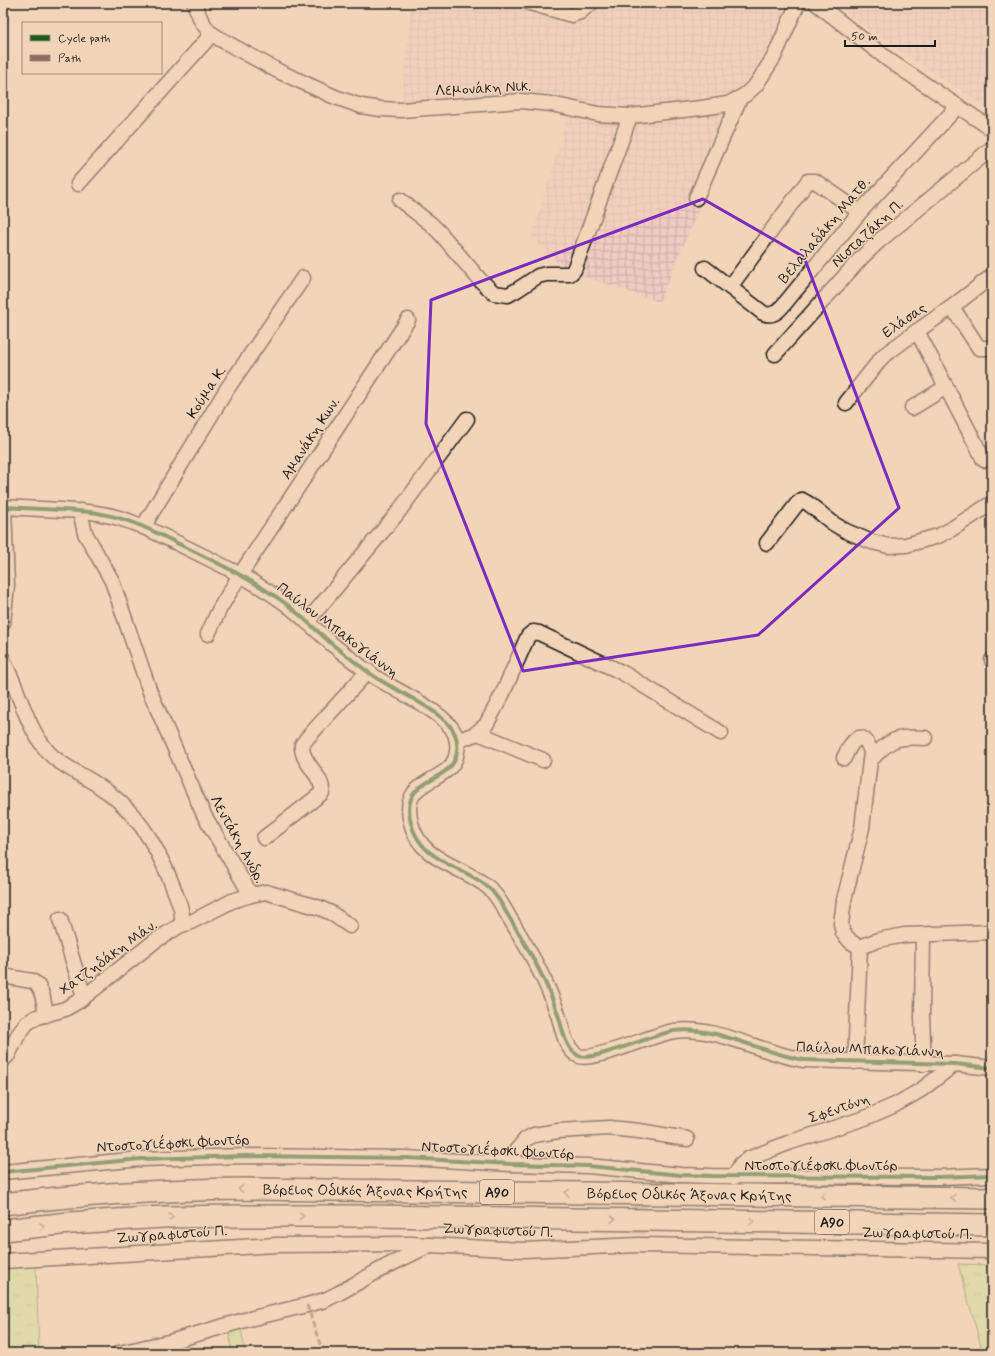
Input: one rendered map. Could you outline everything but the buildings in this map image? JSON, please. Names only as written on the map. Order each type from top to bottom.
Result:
[{"type":"highway","name":"Βόρειος Οδικός Άξονας Κρήτης","points":[[3,1204],[68,1197],[160,1191],[245,1189],[992,1198]]},
{"type":"highway","name":"Βόρειος Οδικός Άξονας Κρήτης","points":[[3,1230],[70,1223],[163,1217],[243,1216],[371,1216],[992,1225]]},
{"type":"highway","points":[[951,1224],[971,1234],[992,1237]]},
{"type":"street","name":"Λεμονάκη Νικ.","points":[[194,3],[205,27],[212,34],[278,71],[335,98],[361,106],[401,110],[521,101],[598,114],[630,116],[719,106],[745,95],[756,85],[769,66],[798,3]]},
{"type":"street","points":[[530,3],[572,15],[580,12],[591,3]]},
{"type":"street","points":[[817,3],[890,61],[992,129]]},
{"type":"street","points":[[78,184],[212,34]]},
{"type":"street","points":[[696,198],[740,98]]},
{"type":"street","name":"Βελαλαδάκη Ματθ.","points":[[705,268],[764,313],[768,315],[775,313],[786,302],[860,212],[958,106]]},
{"type":"street","points":[[400,200],[425,218],[441,234],[480,280],[494,293],[508,294],[517,290],[538,276],[546,274],[570,274],[574,270],[630,116]]},
{"type":"street","name":"Νισταζάκη Π.","points":[[775,354],[862,257],[879,241],[992,148]]},
{"type":"street","points":[[730,287],[808,181],[815,181],[860,212]]},
{"type":"street","name":"Ελάσας","points":[[846,403],[883,356],[952,307],[992,276]]},
{"type":"street","name":"Κούμα Κ.","points":[[143,527],[227,389],[303,278]]},
{"type":"street","points":[[952,307],[980,348],[992,348]]},
{"type":"street","name":"Αμανάκη Κων.","points":[[208,634],[219,610],[240,575],[408,320]]},
{"type":"street","points":[[917,331],[984,460]]},
{"type":"street","points":[[912,408],[946,387]]},
{"type":"street","points":[[307,622],[396,515],[467,420]]},
{"type":"street","points":[[768,543],[797,504],[802,500],[846,531],[872,542],[889,546],[906,545],[938,536],[950,530],[992,502]]},
{"type":"street","points":[[3,507],[7,585],[3,623]]},
{"type":"street","name":"Παύλου Μπακογιάννη","points":[[3,507],[97,513],[119,518],[143,527],[240,575],[265,590],[368,671],[443,719],[454,731],[457,741],[456,756],[452,766],[417,790],[412,796],[409,809],[413,830],[420,843],[433,855],[444,863],[482,883],[491,890],[497,898],[516,928],[546,984],[555,1006],[563,1034],[575,1054],[583,1057],[597,1056],[656,1035],[677,1030],[686,1030],[730,1039],[796,1059],[955,1064],[992,1068]]},
{"type":"street","name":"Λεντάκη Ανδρ.","points":[[80,511],[83,528],[87,538],[112,581],[155,704],[204,815],[251,894],[232,901],[190,923],[181,925]]},
{"type":"street","points":[[457,741],[478,733],[489,722],[528,636],[537,632],[622,673],[721,733]]},
{"type":"street","points":[[3,659],[14,682],[30,725],[50,754],[117,798],[144,828],[154,844],[171,882],[181,910],[181,925]]},
{"type":"street","points":[[264,838],[322,793],[322,786],[304,755],[302,746],[308,737],[368,671]]},
{"type":"street","points":[[478,733],[543,760]]},
{"type":"street","points":[[870,761],[888,743],[896,739],[908,737],[925,738]]},
{"type":"street","points":[[844,758],[848,747],[854,740],[862,739],[866,742],[871,752],[862,828],[844,900],[841,924],[843,933],[850,942],[860,947],[889,937],[905,935],[992,932]]},
{"type":"street","points":[[251,894],[266,892],[309,904],[331,913],[350,926]]},
{"type":"street","points":[[60,919],[84,997]]},
{"type":"street","name":"Χατζηδάκη Μάν.","points":[[3,1060],[8,1056],[18,1035],[25,1026],[33,1020],[65,1009],[84,997],[155,941],[181,925]]},
{"type":"street","points":[[923,935],[922,1017],[924,1064]]},
{"type":"street","points":[[855,1062],[860,947]]},
{"type":"street","points":[[3,976],[36,983],[40,990],[46,1015]]},
{"type":"street","name":"Σφεντόνη","points":[[734,1177],[741,1164],[748,1159],[788,1142],[865,1118],[895,1105],[921,1090],[955,1064]]},
{"type":"street","points":[[511,1164],[515,1152],[526,1139],[534,1135],[558,1131],[609,1128],[687,1139]]},
{"type":"street","name":"Ντοστογιέφσκι Φιοντόρ","points":[[3,1172],[141,1159],[246,1156],[406,1158],[511,1164],[588,1166],[640,1176],[992,1176]]},
{"type":"street","name":"Ζωγραφιστού Π.","points":[[3,1261],[276,1245],[410,1244],[523,1250],[639,1240],[992,1251]]},
{"type":"street","points":[[119,1353],[173,1341],[245,1320],[307,1306],[325,1300],[339,1294],[387,1266],[430,1245]]},
{"type":"highlighted area","points":[[703,199],[804,257],[899,508],[758,635],[523,671],[426,424],[431,300]]},
{"type":"shaded area","points":[[411,3],[510,3],[556,19],[573,19],[582,17],[600,3],[794,3],[743,107],[659,302],[566,270],[532,237],[572,103],[402,103]]},
{"type":"shaded area","points":[[835,3],[992,3],[992,112],[865,27]]},
{"type":"green space","points":[[958,1264],[992,1265],[992,1353],[983,1353]]},
{"type":"green space","points":[[36,1266],[39,1353],[3,1349],[3,1267]]},
{"type":"green space","points":[[241,1329],[245,1353],[232,1353],[229,1332]]},
{"type":"tunnel","points":[[639,1234],[640,1182]]},
{"type":"marked path","points":[[307,1305],[323,1353]]},
{"type":"cycle path","points":[[3,507],[97,513],[123,519],[163,536],[235,572],[273,595],[285,603],[333,645],[375,677],[420,702],[442,718],[455,734],[457,751],[454,762],[447,770],[419,788],[412,796],[409,807],[411,823],[416,836],[424,847],[433,855],[479,880],[495,894],[538,968],[555,1007],[564,1036],[571,1050],[575,1054],[586,1057],[597,1055],[665,1033],[690,1030],[723,1036],[788,1057],[804,1060],[955,1064],[992,1068]]},
{"type":"cycle path","points":[[3,1172],[141,1159],[246,1156],[407,1158],[511,1164],[588,1166],[681,1175],[712,1176],[938,1177],[992,1175]]}]
